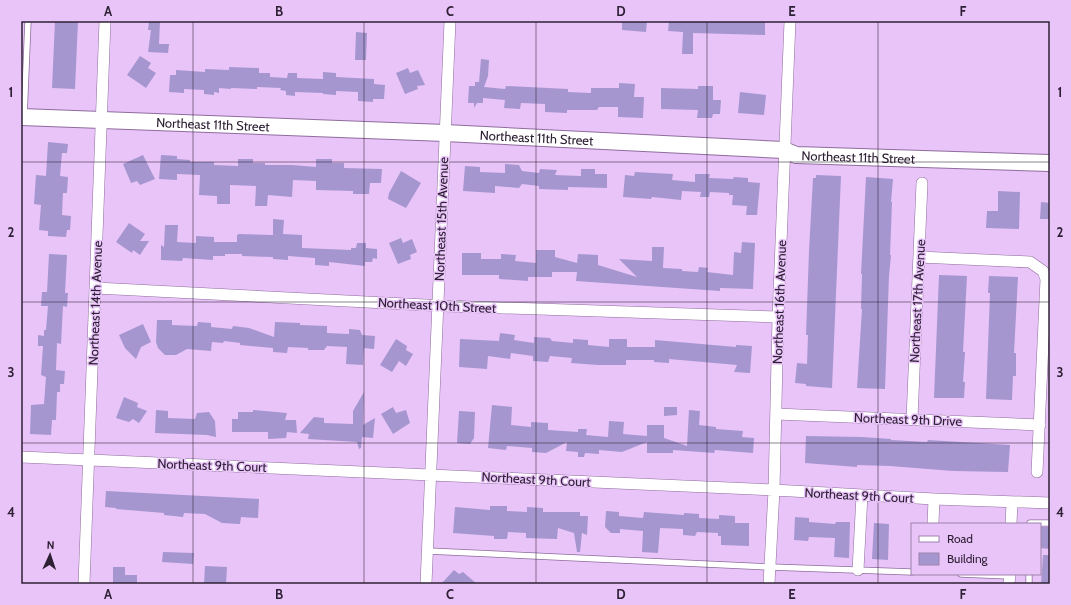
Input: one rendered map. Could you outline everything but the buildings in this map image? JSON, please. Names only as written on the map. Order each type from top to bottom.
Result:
[{"type":"street","name":"Northeast 14th Avenue","points":[[84,584],[105,21]]},
{"type":"street","name":"Northeast 15th Avenue","points":[[426,584],[444,133],[450,21]]},
{"type":"street","name":"Northeast 16th Avenue","points":[[770,584],[778,317],[790,21]]},
{"type":"street","name":"Northeast 11th Street","points":[[22,117],[444,133],[784,150],[796,155],[1050,163]]},
{"type":"street","name":"Northeast 17th Avenue","points":[[912,419],[922,183]]},
{"type":"street","points":[[919,257],[1030,262],[1043,271],[1046,278],[1047,341],[1037,472]]},
{"type":"street","name":"Northeast 10th Street","points":[[96,288],[438,306],[778,317]]},
{"type":"street","name":"Northeast 9th Drive","points":[[776,414],[1040,425]]},
{"type":"street","name":"Northeast 9th Court","points":[[21,457],[431,474],[934,499],[1050,503]]},
{"type":"street","points":[[858,570],[862,495]]},
{"type":"street","points":[[933,523],[934,499]]},
{"type":"street","points":[[1011,523],[1012,502]]},
{"type":"lane","points":[[22,117],[28,21]]},
{"type":"lane","points":[[1030,523],[1041,523]]},
{"type":"lane","points":[[428,551],[911,572]]},
{"type":"lane","points":[[972,575],[1010,578]]}]
